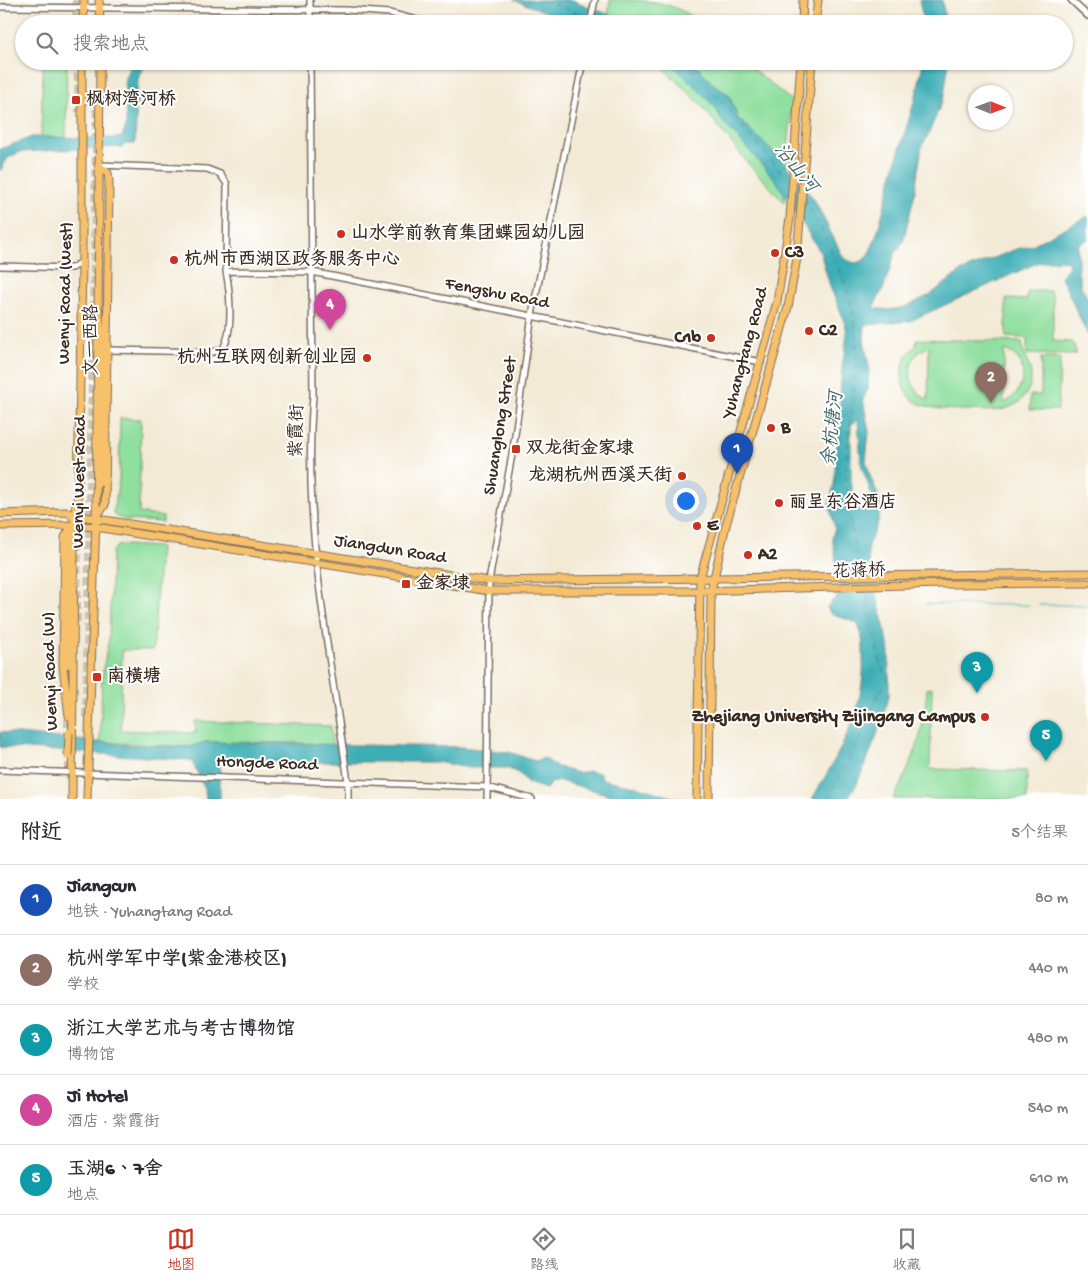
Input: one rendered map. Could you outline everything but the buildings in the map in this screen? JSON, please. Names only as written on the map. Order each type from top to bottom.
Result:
[{"type":"highway","points":[[98,310],[103,369],[102,482]]},
{"type":"highway","points":[[68,664],[69,574],[73,525]]},
{"type":"main road","points":[[802,15],[803,0]]},
{"type":"main road","points":[[816,15],[818,0]]},
{"type":"main road","points":[[83,2],[83,15]]},
{"type":"main road","points":[[100,2],[100,15]]},
{"type":"main road","name":"Wenyi Road (West)","points":[[73,525],[73,515],[78,496],[82,275],[82,70]]},
{"type":"main road","points":[[98,165],[100,70]]},
{"type":"main road","name":"Yuhangtang Road","points":[[697,798],[700,578],[778,302],[790,218],[800,70]]},
{"type":"main road","name":"Yuhangtang Road","points":[[709,799],[711,591],[743,464],[788,307],[797,258],[811,70]]},
{"type":"main road","name":"Wenyi West Road","points":[[88,799],[96,527],[98,165]]},
{"type":"main road","name":"文一西路","points":[[96,518],[106,505],[107,350],[108,173],[98,165]]},
{"type":"main road","points":[[98,243],[107,286]]},
{"type":"main road","name":"Jiangdun Road","points":[[0,514],[66,512],[73,515],[489,581],[779,577]]},
{"type":"main road","name":"Wenyi West Road","points":[[71,732],[75,561],[73,525]]},
{"type":"main road","name":"Jiangdun Road","points":[[0,526],[73,525],[96,527],[488,591],[711,591],[778,589]]},
{"type":"main road","name":"Wenyi Road (W)","points":[[72,773],[70,757],[71,732],[62,666],[64,537],[73,525]]},
{"type":"main road","name":"花蒋桥","points":[[779,577],[1088,573]]},
{"type":"main road","name":"花蒋桥","points":[[778,589],[942,584],[1088,583]]},
{"type":"main road","points":[[72,773],[72,799]]},
{"type":"street","points":[[310,0],[310,15]]},
{"type":"street","points":[[592,15],[595,0]]},
{"type":"street","points":[[1071,0],[1088,16]]},
{"type":"street","points":[[0,6],[100,2],[164,8],[346,10],[398,15]]},
{"type":"street","name":"紫霞街","points":[[310,70],[313,396],[310,432],[314,553],[348,782],[348,799]]},
{"type":"street","name":"Shuanglong Street","points":[[487,799],[489,581],[513,449],[532,315],[581,70]]},
{"type":"street","points":[[98,165],[207,169],[220,174],[228,184],[226,272],[229,289],[228,336],[222,350],[213,352],[107,350]]},
{"type":"street","points":[[0,266],[72,268],[82,262]]},
{"type":"street","points":[[72,268],[82,275]]},
{"type":"street","name":"Fengshu Road","points":[[226,272],[312,272],[760,362]]},
{"type":"street","name":"Hongde Road","points":[[0,770],[196,775],[487,787],[532,799]]},
{"type":"green space","points":[[610,0],[637,0],[670,6],[689,15],[608,15]]},
{"type":"green space","points":[[43,70],[67,70],[66,138],[41,136]]},
{"type":"green space","points":[[665,70],[754,70],[792,101],[784,202],[751,167],[701,105]]},
{"type":"green space","points":[[1028,291],[1050,291],[1053,297],[1053,341],[1072,342],[1075,348],[1075,355],[1027,354],[1027,338],[1006,337],[1006,299],[1027,300]]},
{"type":"green space","points":[[916,339],[1022,342],[1031,373],[1030,385],[1026,395],[1019,402],[1003,409],[984,411],[954,410],[922,405],[907,394],[903,385],[902,372],[904,361],[910,351],[916,346]],"holes":[[[929,347],[928,400],[915,388],[910,372],[911,364],[915,357]],[[1004,350],[1013,354],[1019,360],[1023,376],[1017,392],[1004,403]]]},
{"type":"green space","points":[[1041,358],[1060,358],[1058,410],[1030,410],[1030,395],[1041,395]]},
{"type":"green space","points":[[120,418],[141,419],[139,513],[163,517],[163,522],[126,520],[115,516],[113,512],[119,480]]},
{"type":"green space","points":[[117,546],[160,547],[153,650],[122,650],[121,730],[196,733],[195,721],[331,726],[332,746],[310,743],[205,742],[189,747],[100,742],[102,676],[109,638],[112,552]]},
{"type":"green space","points":[[932,688],[930,769],[1027,771],[1027,799],[893,799],[917,746],[927,689]]},
{"type":"water","points":[[514,0],[572,0],[610,15],[554,15]]},
{"type":"water","points":[[919,0],[942,0],[944,15],[922,15]]},
{"type":"water","points":[[128,70],[142,70],[138,79],[135,144],[124,144],[123,147],[20,152],[8,158],[0,171],[0,149],[32,137],[122,137],[126,126],[125,79]]},
{"type":"water","points":[[678,70],[701,70],[711,82],[729,95],[738,118],[780,158],[814,199],[842,255],[851,262],[856,263],[862,261],[868,255],[879,227],[922,70],[948,70],[944,96],[922,146],[914,197],[903,242],[895,253],[884,287],[873,308],[889,310],[905,307],[930,295],[960,272],[1016,249],[1030,246],[1088,216],[1088,239],[1078,245],[1078,271],[1081,286],[1088,299],[1088,336],[1061,277],[1069,266],[1067,260],[1039,262],[910,321],[865,325],[864,340],[869,366],[868,389],[863,399],[869,432],[866,460],[870,476],[881,502],[878,522],[868,546],[868,558],[889,647],[889,696],[876,738],[857,784],[847,799],[812,799],[848,731],[855,714],[863,677],[862,640],[857,623],[830,613],[827,607],[836,597],[842,594],[832,537],[835,528],[829,505],[834,484],[842,368],[847,335],[845,322],[831,289],[820,252],[775,179],[722,121],[715,107]],"holes":[[[858,419],[861,464],[872,496],[863,510],[855,508],[851,480],[851,425]]]},
{"type":"water","points":[[0,732],[127,745],[189,747],[205,742],[461,747],[509,752],[535,761],[545,758],[555,766],[578,773],[589,771],[600,773],[602,779],[636,786],[678,799],[625,799],[560,781],[551,783],[546,789],[528,783],[520,774],[507,768],[469,768],[437,762],[287,762],[240,757],[227,759],[220,767],[220,799],[206,799],[205,789],[192,762],[188,760],[0,747]]},
{"type":"waterway","points":[[925,604],[1029,605]]},
{"type":"waterway","points":[[1039,605],[1088,605]]},
{"type":"ferry route","points":[[543,0],[583,15]]},
{"type":"ferry route","points":[[692,70],[710,88],[789,181]]},
{"type":"ferry route","points":[[805,199],[839,268],[849,297],[856,329],[855,382],[846,468],[851,528],[861,573]]},
{"type":"ferry route","points":[[828,799],[865,729],[876,698],[889,679],[881,666],[865,589]]},
{"type":"tunnel","points":[[76,0],[76,15]]},
{"type":"tunnel","points":[[77,70],[79,112]]},
{"type":"tunnel","points":[[86,717],[97,91]]},
{"type":"tunnel","points":[[100,515],[102,482]]},
{"type":"tunnel","points":[[77,622],[78,501]]},
{"type":"tunnel","points":[[68,664],[68,689]]},
{"type":"tunnel","points":[[68,711],[68,739]]},
{"type":"tunnel","points":[[68,751],[70,779]]},
{"type":"place","name":"枫树湾河桥","points":[[76,100]]},
{"type":"place","name":"山水学前教育集团蝶园幼儿园","points":[[341,234]]},
{"type":"place","name":"C3","points":[[775,253]]},
{"type":"place","name":"杭州市西湖区政务服务中心","points":[[174,260]]},
{"type":"place","name":"Ji Hotel","points":[[330,330]]},
{"type":"place","name":"C2","points":[[809,331]]},
{"type":"place","name":"C1b","points":[[711,338]]},
{"type":"place","name":"杭州互联网创新创业园","points":[[367,358]]},
{"type":"place","name":"杭州学军中学(紫金港校区)","points":[[991,403]]},
{"type":"place","name":"B","points":[[771,428]]},
{"type":"place","name":"双龙街金家埭","points":[[516,449]]},
{"type":"place","name":"Jiangcun","points":[[737,474]]},
{"type":"place","name":"龙湖杭州西溪天街","points":[[682,476]]},
{"type":"place","name":"丽呈东谷酒店","points":[[779,503]]},
{"type":"place","name":"E","points":[[697,526]]},
{"type":"place","name":"A2","points":[[748,555]]},
{"type":"place","name":"金家埭","points":[[406,584]]},
{"type":"place","name":"南横塘","points":[[97,677]]},
{"type":"place","name":"浙江大学艺术与考古博物馆","points":[[977,693]]},
{"type":"place","name":"Zhejiang University Zijingang Campus","points":[[985,717]]},
{"type":"place","name":"玉湖6、7舍","points":[[1046,761]]},
{"type":"water label","name":"沿山河","points":[[795,169]]},
{"type":"water label","name":"余杭塘河","points":[[834,429]]}]
